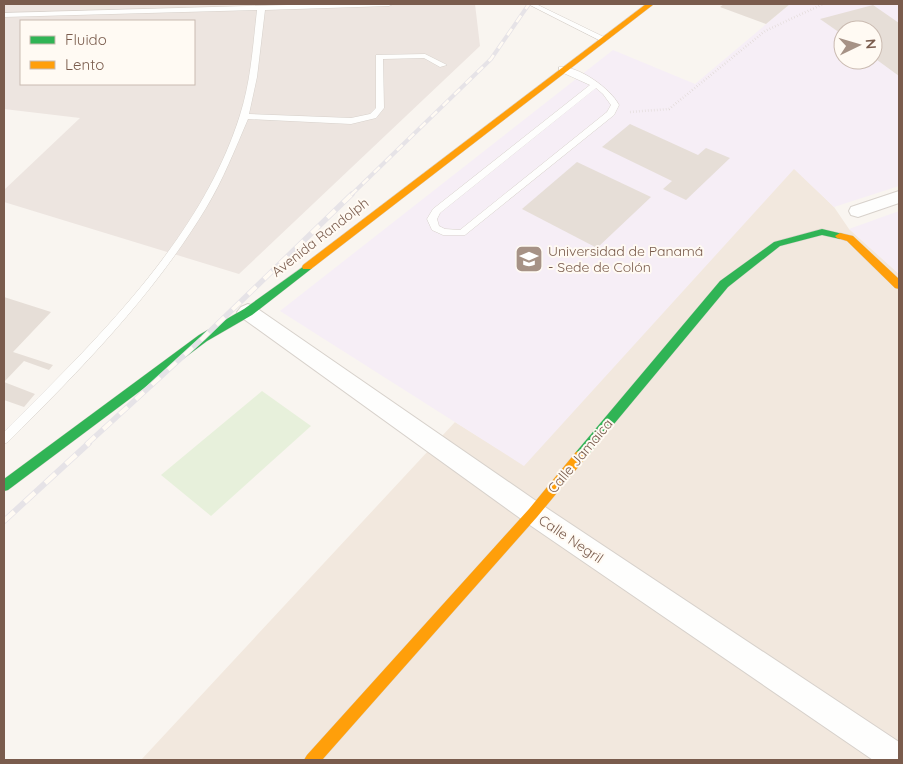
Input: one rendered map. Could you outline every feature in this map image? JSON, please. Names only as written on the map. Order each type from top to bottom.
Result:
[{"type":"main road","name":"Avenida Randolph","points":[[4,486],[203,338],[248,312],[645,6]]},
{"type":"main road","name":"Calle Jamaica","points":[[312,760],[532,512],[724,284],[778,244],[801,236],[822,232],[850,238],[899,285]]},
{"type":"street","points":[[858,211],[899,197]]},
{"type":"street","name":"Calle Negril","points":[[248,312],[532,512],[899,760]]},
{"type":"lane","points":[[4,15],[389,4]]},
{"type":"lane","points":[[531,4],[602,38]]},
{"type":"lane","points":[[4,439],[111,325],[176,248],[225,167],[244,116],[252,84],[261,9]]},
{"type":"lane","points":[[244,116],[351,120],[373,116],[380,108],[379,57],[425,56],[443,65]]},
{"type":"lane","points":[[562,69],[595,85],[612,97],[615,105],[612,113],[462,233],[443,232],[435,228],[432,219],[436,211],[595,85]]},
{"type":"path","points":[[612,113],[669,109],[765,31],[800,13],[823,4]]},
{"type":"shaded area","points":[[4,4],[475,4],[480,46],[239,274],[4,202],[4,190],[80,118],[4,109]]},
{"type":"shaded area","name":"Universidad de Panamá - Sede de Colón","points":[[790,4],[899,4],[899,186],[834,207],[794,169],[524,466],[280,311],[613,50],[695,84]]},
{"type":"shaded area","points":[[794,168],[834,207],[849,229],[899,274],[899,760],[141,760],[455,422],[524,465]]},
{"type":"shaded area","points":[[899,211],[899,274],[849,229]]},
{"type":"green space","points":[[262,391],[311,426],[211,516],[161,475]]},
{"type":"building","points":[[724,4],[790,4],[766,24],[720,7]]},
{"type":"building","points":[[873,5],[899,23],[899,76],[883,64],[883,20],[833,20],[833,28],[820,19]]},
{"type":"building","points":[[630,124],[698,155],[706,148],[730,158],[686,200],[663,189],[672,181],[602,147]]},
{"type":"building","points":[[577,162],[651,197],[597,248],[522,209]]},
{"type":"building","points":[[4,297],[51,312],[13,352],[53,365],[49,370],[24,361],[4,382]]},
{"type":"building","points":[[4,382],[35,394],[24,407],[4,400]]},
{"type":"railway","points":[[351,195],[491,59],[529,4]]},
{"type":"railway","points":[[87,444],[203,338],[352,194]]},
{"type":"railway","points":[[4,521],[89,443]]},
{"type":"traffic: fast","points":[[580,456],[724,284],[777,244],[822,232],[840,236]]},
{"type":"traffic: fast","points":[[4,486],[203,338],[248,312],[307,267]]},
{"type":"traffic: slow","points":[[307,267],[650,4]]},
{"type":"traffic: slow","points":[[840,236],[850,238],[899,285]]},
{"type":"traffic: slow","points":[[312,760],[533,513],[580,456]]},
{"type":"place","name":"Universidad de Panamá - Sede de Colón","points":[[529,259]]}]
